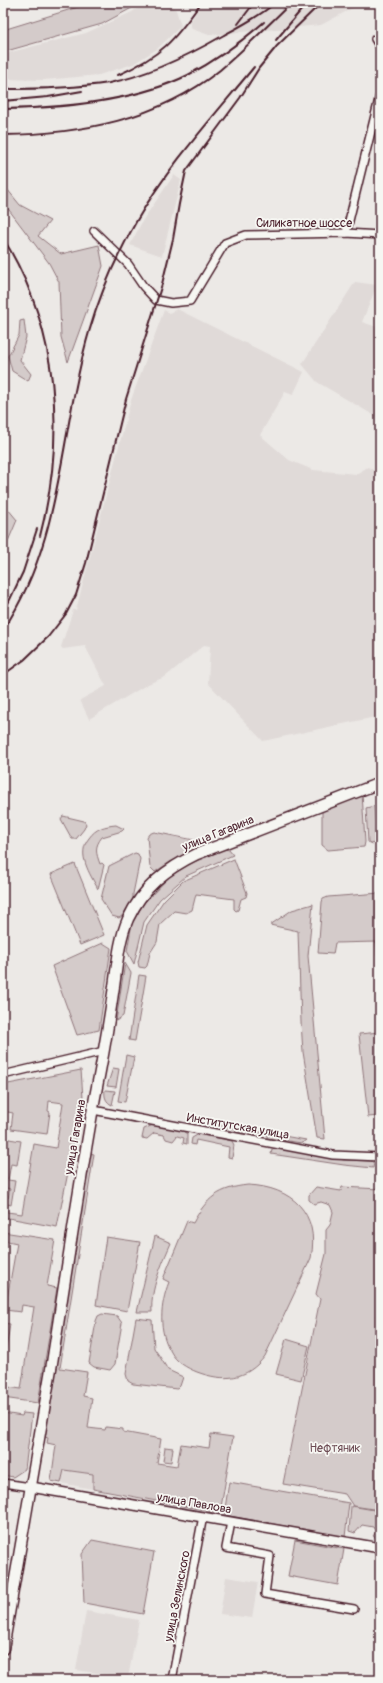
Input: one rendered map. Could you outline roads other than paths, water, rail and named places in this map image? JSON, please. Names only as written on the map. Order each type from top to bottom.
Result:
[{"type":"main road","name":"улица Гагарина","points":[[3,1649],[121,942],[128,920],[140,899],[163,873],[178,863],[197,854],[380,784]]},
{"type":"street","points":[[374,39],[380,47]]},
{"type":"street","points":[[346,233],[380,95]]},
{"type":"street","name":"Силикатное шоссе","points":[[94,231],[128,264],[142,286],[156,300],[171,303],[190,300],[225,243],[246,235],[346,233],[380,235]]},
{"type":"street","points":[[3,1075],[104,1051]]},
{"type":"street","name":"Институтская улица","points":[[93,1110],[333,1155],[380,1157]]},
{"type":"street","name":"улица Павлова","points":[[3,1483],[203,1516],[380,1548]]},
{"type":"street","name":"улица Зелинского","points":[[172,1680],[203,1516]]},
{"type":"street","points":[[231,1522],[226,1548],[270,1556],[265,1594],[354,1609]]},
{"type":"railway","points":[[118,75],[145,61],[166,46],[183,28],[201,3]]},
{"type":"railway","points":[[238,24],[254,3]]},
{"type":"railway","points":[[3,89],[83,86],[123,80],[168,64],[197,50],[250,20],[275,3]]},
{"type":"railway","points":[[3,135],[32,134],[89,127],[117,121],[171,101],[196,87],[220,70],[291,3]]},
{"type":"railway","points":[[276,40],[307,3]]},
{"type":"railway","points":[[3,675],[24,660],[48,637],[66,614],[76,595],[86,563],[126,399],[162,284],[173,239],[186,171],[240,98],[259,68],[277,46],[321,3]]},
{"type":"railway","points":[[3,109],[73,105],[122,97],[168,84],[198,70],[237,44],[264,22]]},
{"type":"railway","points":[[3,630],[23,595],[38,559],[58,485],[79,370],[93,318],[109,276],[136,222],[162,181],[254,67]]},
{"type":"railway","points":[[3,101],[48,97],[82,91]]},
{"type":"railway","points":[[3,238],[22,273],[36,308],[46,345],[52,383],[54,421],[53,459],[48,498],[40,536]]},
{"type":"railway","points":[[3,614],[23,572],[37,529]]},
{"type":"park label","name":"Нефтяник","points":[[335,1448]]}]
